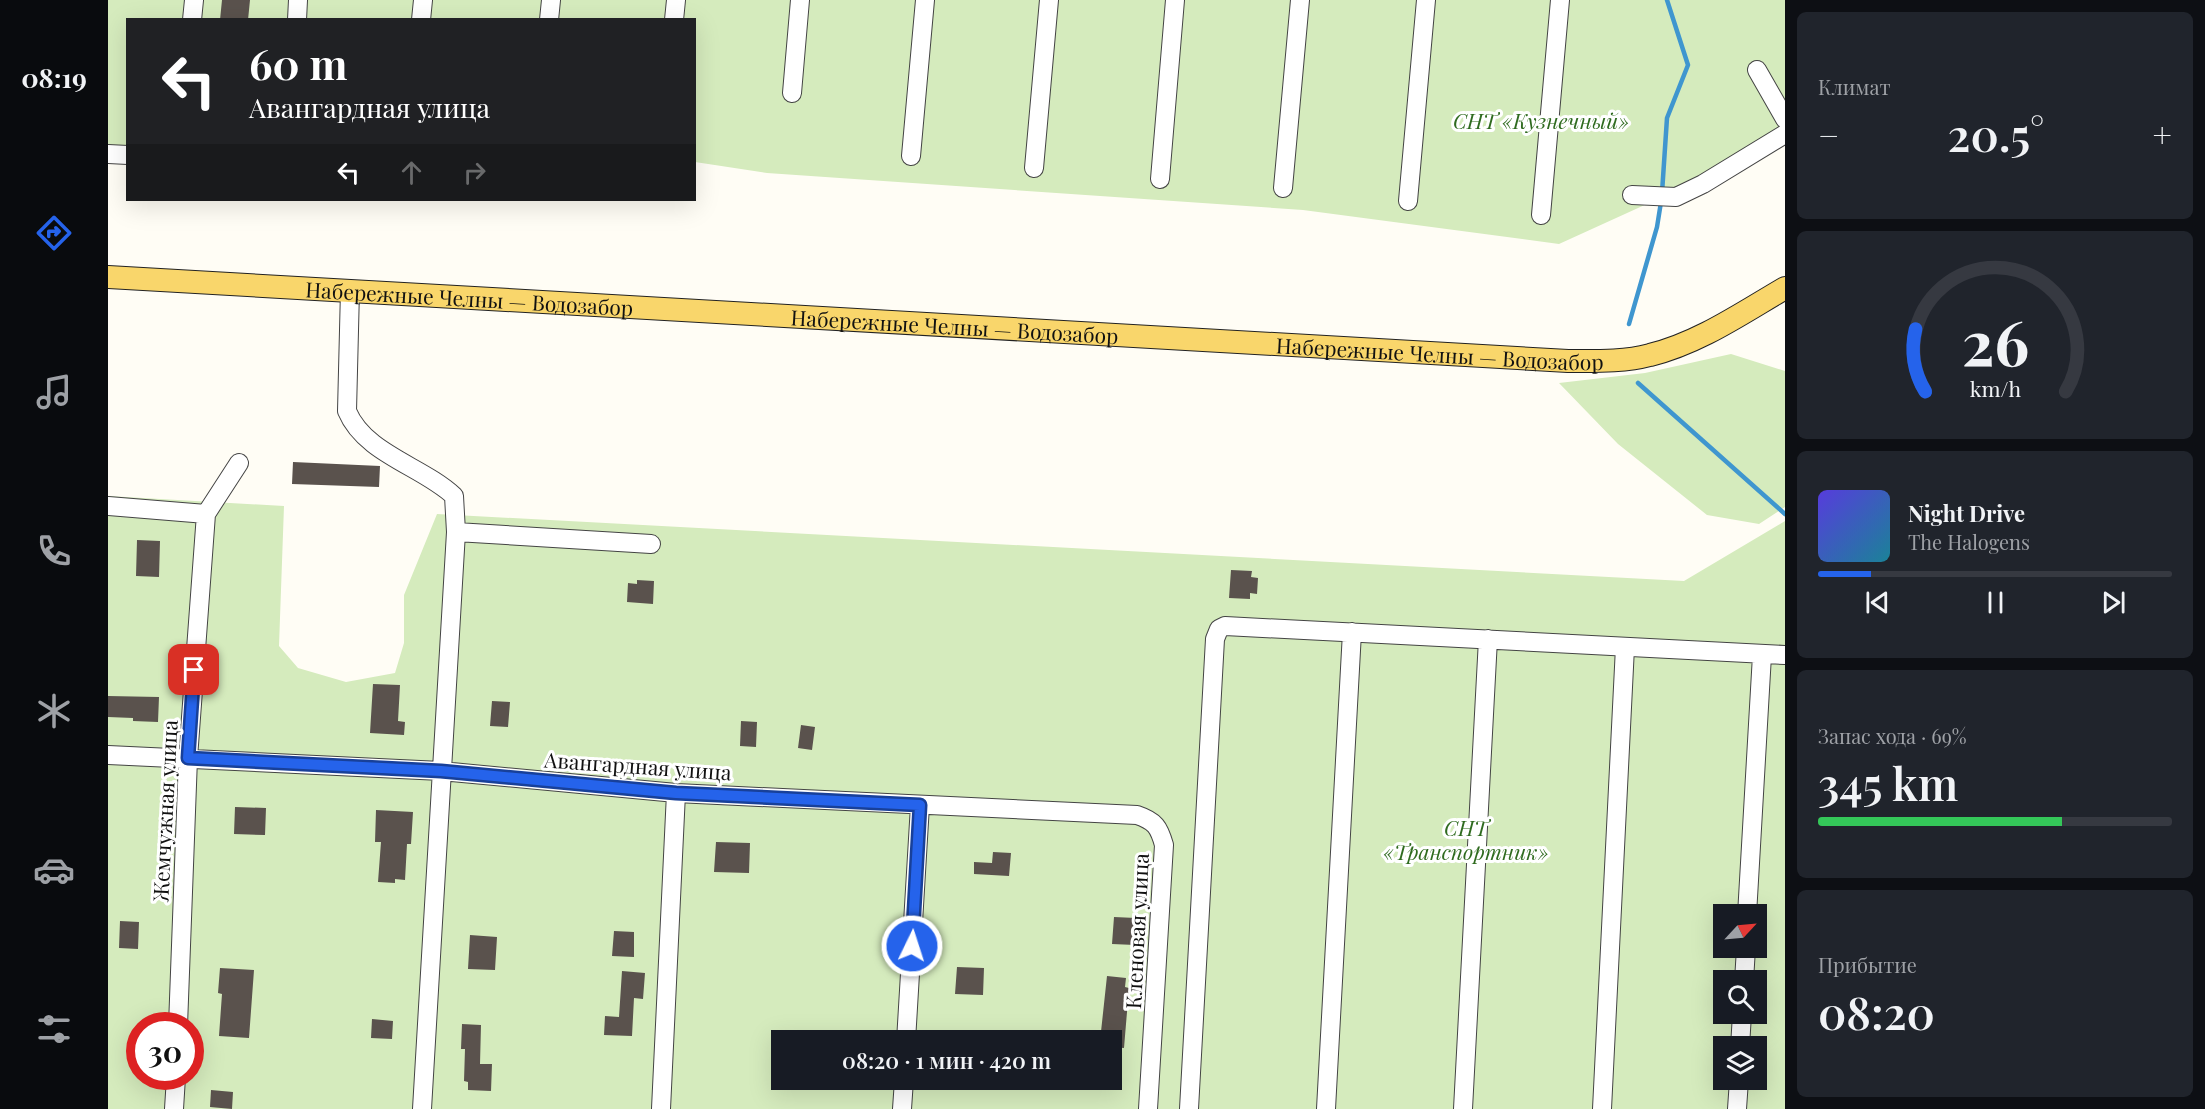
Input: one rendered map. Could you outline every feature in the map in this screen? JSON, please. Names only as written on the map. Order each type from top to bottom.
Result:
[{"type":"main road","name":"Набережные Челны — Водозабор","points":[[108,277],[1568,361],[1617,360],[1649,356],[1680,346],[1721,326],[1785,288]]},
{"type":"street","points":[[192,18],[194,0]]},
{"type":"street","points":[[297,18],[298,0]]},
{"type":"street","points":[[421,18],[423,0]]},
{"type":"street","points":[[549,18],[551,0]]},
{"type":"street","points":[[674,18],[676,0]]},
{"type":"street","points":[[792,93],[801,0]]},
{"type":"street","points":[[911,156],[925,0]]},
{"type":"street","points":[[1034,168],[1049,0]]},
{"type":"street","points":[[1160,179],[1175,0]]},
{"type":"street","points":[[1283,188],[1300,0]]},
{"type":"street","points":[[1408,201],[1426,0]]},
{"type":"street","points":[[1541,215],[1560,0]]},
{"type":"street","points":[[1757,70],[1785,119]]},
{"type":"street","points":[[1632,195],[1676,197],[1785,134]]},
{"type":"street","points":[[108,154],[126,155]]},
{"type":"street","points":[[350,290],[347,411],[352,425],[374,444],[439,482],[454,496],[456,532],[422,1109]]},
{"type":"street","name":"Жемчужная улица","points":[[179,1012],[188,758],[206,514],[239,463]]},
{"type":"street","points":[[108,506],[206,514]]},
{"type":"street","points":[[456,532],[651,544]]},
{"type":"street","points":[[1189,1109],[1215,639],[1219,629],[1225,626],[1785,655]]},
{"type":"street","points":[[1326,1109],[1352,632]]},
{"type":"street","points":[[1463,1109],[1488,639]]},
{"type":"street","points":[[1602,1109],[1625,646]]},
{"type":"street","points":[[1749,904],[1761,655]]},
{"type":"street","name":"Авангардная улица","points":[[108,755],[441,771],[676,793],[1137,815],[1152,820],[1160,829]]},
{"type":"street","points":[[661,1109],[676,793]]},
{"type":"street","points":[[907,1030],[920,805]]},
{"type":"street","name":"Кленовая улица","points":[[1148,1109],[1164,845],[1160,829]]},
{"type":"street","points":[[174,1109],[175,1090]]},
{"type":"street","points":[[902,1109],[903,1090]]},
{"type":"street","points":[[1737,1109],[1738,1090]]},
{"type":"green space","name":"СНТ «Кузнечный»","points":[[108,0],[1785,0],[1785,126],[1671,193],[1559,244],[1303,210],[767,173],[696,162],[696,18],[126,18],[126,159],[108,158]]},
{"type":"green space","points":[[1731,354],[1785,371],[1785,507],[1759,524],[1707,515],[1618,444],[1559,383],[1645,373]]},
{"type":"green space","name":"СНТ «Транспортник»","points":[[108,496],[284,506],[279,646],[298,668],[346,682],[395,673],[404,643],[404,595],[437,514],[1684,581],[1785,521],[1785,1109],[108,1109]]},
{"type":"building","points":[[222,0],[250,0],[248,18],[220,18]]},
{"type":"building","points":[[293,462],[380,466],[379,487],[292,484]]},
{"type":"building","points":[[137,540],[160,541],[159,577],[136,576]]},
{"type":"building","points":[[1231,570],[1252,571],[1251,577],[1258,578],[1257,594],[1250,593],[1250,599],[1229,598]]},
{"type":"building","points":[[637,580],[654,581],[653,604],[627,602],[628,583],[637,584]]},
{"type":"building","points":[[373,684],[400,685],[398,721],[405,722],[404,735],[370,733]]},
{"type":"building","points":[[108,696],[159,697],[158,722],[108,717]]},
{"type":"building","points":[[492,701],[510,702],[508,727],[490,726]]},
{"type":"building","points":[[741,721],[757,722],[756,747],[740,746]]},
{"type":"building","points":[[801,725],[815,727],[812,750],[798,748]]},
{"type":"building","points":[[235,807],[266,808],[265,835],[234,834]]},
{"type":"building","points":[[376,810],[413,812],[411,844],[407,844],[405,880],[395,879],[395,883],[378,882],[381,842],[375,842]]},
{"type":"building","points":[[716,842],[750,843],[749,873],[714,872]]},
{"type":"building","points":[[993,852],[1011,853],[1009,876],[974,874],[974,862],[992,863]]},
{"type":"building","points":[[1114,917],[1136,918],[1135,945],[1112,944]]},
{"type":"building","points":[[120,921],[139,922],[138,949],[119,948]]},
{"type":"building","points":[[614,931],[634,932],[634,957],[612,956]]},
{"type":"building","points":[[470,935],[497,937],[495,970],[468,969]]},
{"type":"building","points":[[957,967],[984,968],[983,995],[955,994]]},
{"type":"building","points":[[220,968],[254,970],[249,1038],[219,1036],[222,994],[218,993]]},
{"type":"building","points":[[622,971],[645,973],[643,999],[634,998],[632,1036],[604,1035],[605,1016],[619,1017]]},
{"type":"building","points":[[1107,976],[1126,978],[1125,987],[1129,988],[1124,1048],[1122,1048],[1122,1030],[1101,1030]]},
{"type":"building","points":[[372,1019],[393,1021],[392,1039],[371,1038]]},
{"type":"building","points":[[462,1024],[481,1025],[480,1064],[492,1064],[491,1091],[468,1090],[468,1082],[464,1081],[465,1049],[461,1049]]},
{"type":"building","points":[[211,1090],[233,1092],[232,1109],[210,1107]]},
{"type":"waterway","points":[[1662,193],[1667,118],[1688,65],[1667,0]]},
{"type":"waterway","points":[[1629,324],[1657,227],[1661,202]]},
{"type":"waterway","points":[[1638,383],[1785,514]]},
{"type":"route","points":[[194,670],[188,758],[441,771],[676,793],[920,805],[912,946]]}]
